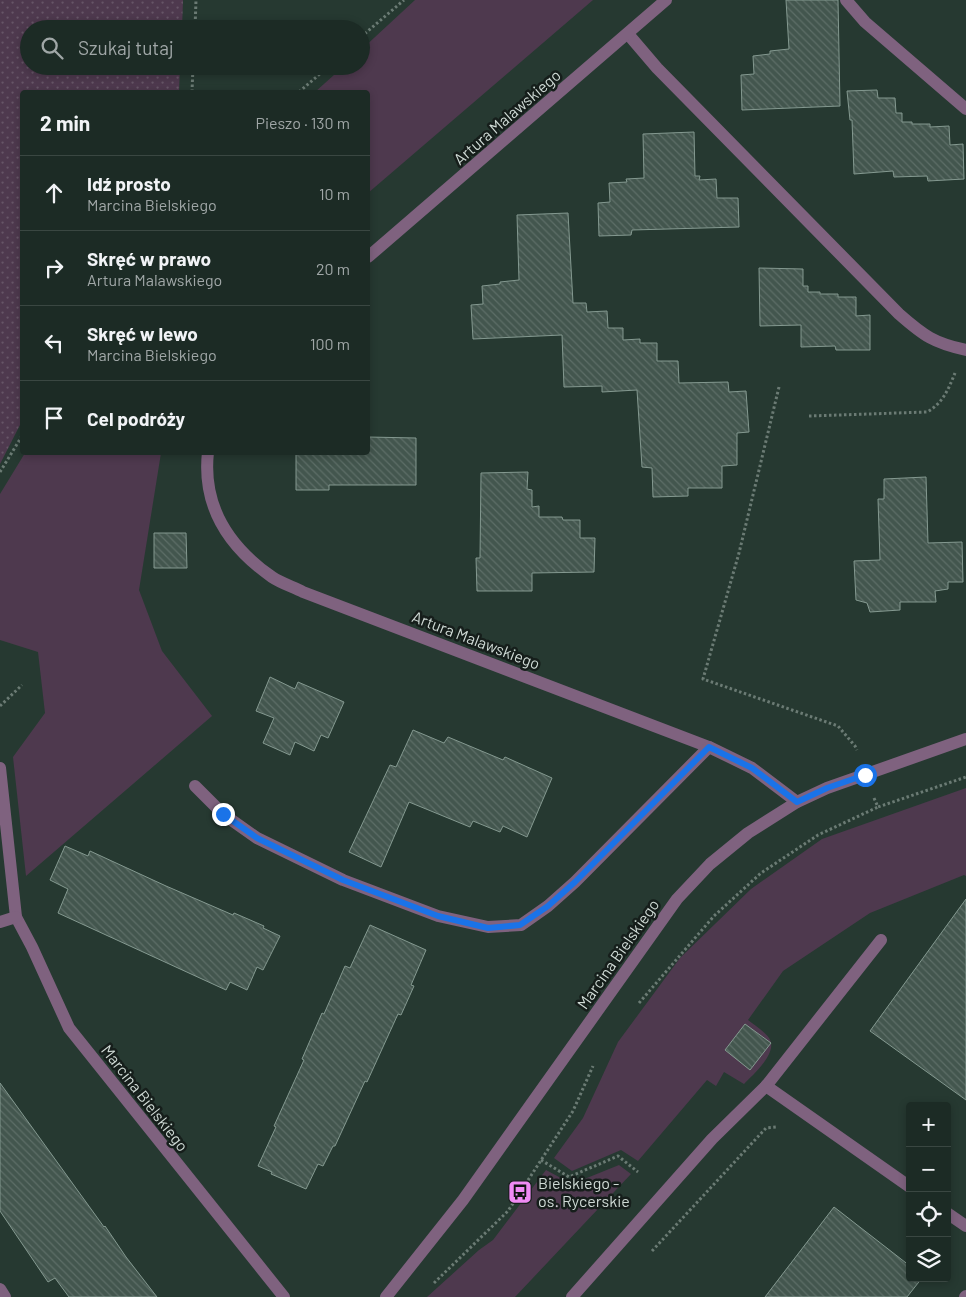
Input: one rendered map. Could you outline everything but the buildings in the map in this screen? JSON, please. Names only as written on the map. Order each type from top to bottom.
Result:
[{"type":"street","name":"Artura Malawskiego","points":[[370,255],[666,0]]},
{"type":"street","points":[[846,0],[865,22],[966,109]]},
{"type":"street","points":[[628,34],[658,68],[900,314],[923,335],[945,346],[965,350]]},
{"type":"street","name":"Artura Malawskiego","points":[[208,455],[208,485],[214,510],[230,538],[250,559],[273,578],[303,592],[709,747],[752,768],[797,802]]},
{"type":"street","name":"Marcina Bielskiego","points":[[386,1297],[463,1200],[677,899],[710,864],[748,833],[797,802],[827,788],[966,739]]},
{"type":"street","points":[[195,786],[223,814],[257,838],[343,880],[438,916],[488,928],[520,925],[548,906],[575,882],[709,747]]},
{"type":"street","points":[[0,768],[16,917],[0,922]]},
{"type":"street","name":"Marcina Bielskiego","points":[[16,917],[32,947],[69,1028],[284,1297]]},
{"type":"street","points":[[572,1297],[712,1139],[766,1086],[881,940]]},
{"type":"street","points":[[766,1086],[906,1184]]},
{"type":"street","points":[[951,1216],[966,1226]]},
{"type":"street","points":[[0,1289],[5,1297]]},
{"type":"path","points":[[195,20],[196,0]]},
{"type":"path","points":[[370,30],[404,0]]},
{"type":"path","points":[[192,90],[193,75]]},
{"type":"path","points":[[301,90],[319,75]]},
{"type":"path","points":[[810,416],[927,412],[936,407],[946,395],[965,350]]},
{"type":"path","points":[[779,388],[739,554],[703,679],[838,726],[855,746],[878,807]]},
{"type":"path","points":[[0,472],[20,439]]},
{"type":"path","points":[[0,706],[22,685]]},
{"type":"path","points":[[637,1005],[714,916],[761,873],[818,834],[878,807],[966,778]]},
{"type":"path","points":[[430,1287],[508,1211],[573,1111],[595,1061]]},
{"type":"path","points":[[647,1256],[766,1128],[781,1126]]},
{"type":"path","points":[[541,1160],[569,1176],[618,1156],[638,1172]]},
{"type":"shaded area","points":[[0,0],[183,0],[182,20],[20,20],[20,75],[180,75],[179,90],[20,90],[20,425],[0,464]]},
{"type":"shaded area","points":[[415,0],[593,0],[370,191],[370,90],[317,90],[334,75],[370,75],[370,42]]},
{"type":"shaded area","points":[[24,455],[161,455],[139,590],[162,651],[212,716],[26,876],[13,757],[45,713],[38,652],[0,640],[0,494]]},
{"type":"shaded area","points":[[966,788],[966,876],[964,875],[870,913],[783,971],[748,1020],[767,1035],[771,1044],[771,1050],[764,1063],[744,1084],[724,1072],[716,1086],[707,1080],[638,1161],[621,1150],[572,1171],[554,1158],[583,1118],[618,1042],[680,958],[751,889],[822,839]]},
{"type":"shaded area","points":[[619,1165],[631,1174],[515,1297],[427,1297],[479,1250],[493,1240],[546,1170],[572,1184]]},
{"type":"place","name":"Bielskiego - os. Rycerskie","points":[[520,1192]]},
{"type":"route","points":[[223,814],[257,838],[343,880],[438,916],[488,928],[520,925],[548,906],[575,882],[709,747],[752,768],[797,802],[827,788],[865,775]]}]
